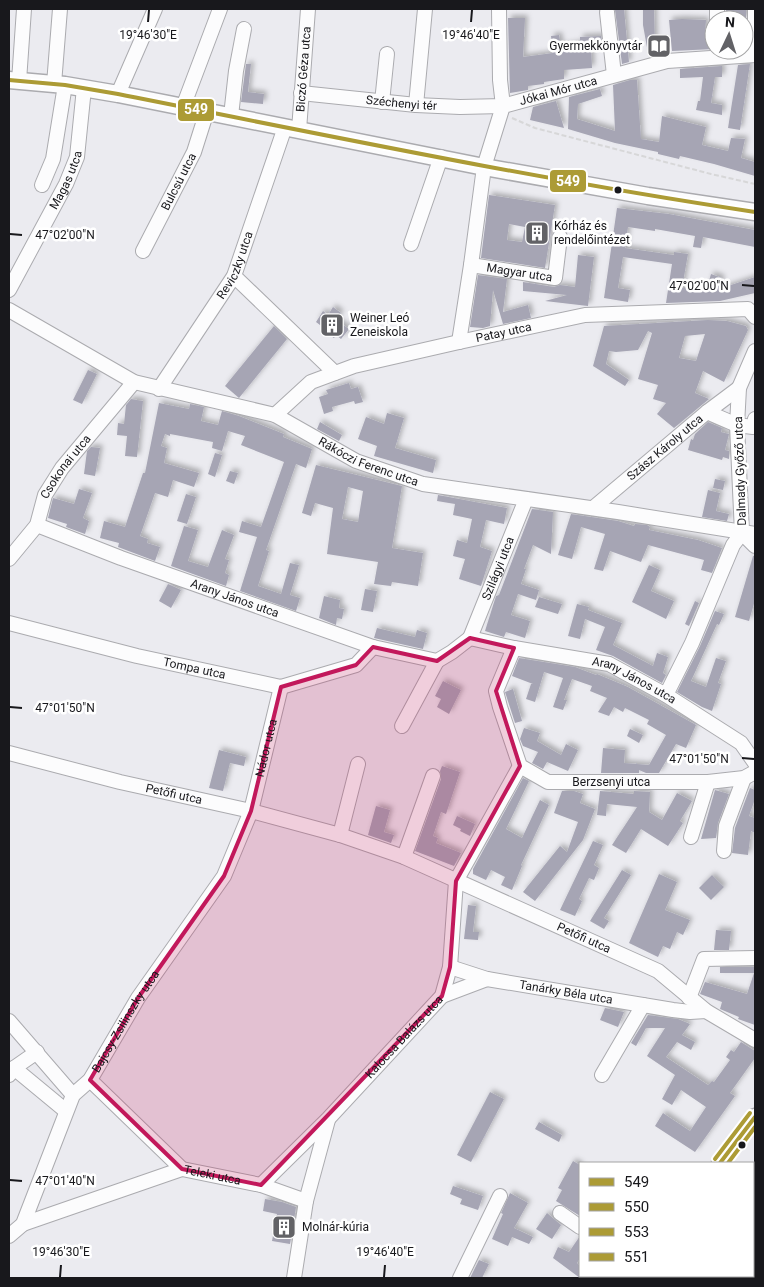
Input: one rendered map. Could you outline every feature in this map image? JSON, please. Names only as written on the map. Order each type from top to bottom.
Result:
[{"type":"main road","points":[[14,80],[118,94],[484,167],[648,196],[755,212]]},
{"type":"main road","points":[[721,1162],[755,1117]]},
{"type":"street","points":[[14,80],[24,9]]},
{"type":"street","points":[[42,185],[52,159],[60,85],[60,9]]},
{"type":"street","points":[[118,94],[155,9]]},
{"type":"street","points":[[183,107],[220,9]]},
{"type":"street","name":"Biczó Géza utca","points":[[292,128],[301,93],[308,9]]},
{"type":"street","points":[[416,105],[425,9]]},
{"type":"street","points":[[499,9],[500,80],[503,106]]},
{"type":"street","points":[[754,9],[755,55]]},
{"type":"street","name":"Jókai Mór utca","points":[[607,12],[614,75]]},
{"type":"street","points":[[231,116],[236,71],[244,29]]},
{"type":"street","points":[[382,102],[387,54]]},
{"type":"street","name":"Jókai Mór utca","points":[[503,106],[667,61],[704,55]]},
{"type":"street","name":"Magas utca","points":[[9,290],[66,184],[77,157],[84,88]]},
{"type":"street","name":"Széchenyi tér","points":[[301,93],[416,105],[503,106]]},
{"type":"street","name":"Magyar utca","points":[[459,342],[484,167],[503,106]]},
{"type":"street","name":"Bulcsú utca","points":[[143,251],[194,152],[207,111]]},
{"type":"street","name":"Reviczky utca","points":[[159,388],[234,276],[292,128]]},
{"type":"street","points":[[411,244],[441,157]]},
{"type":"street","name":"Magyar utca","points":[[471,265],[555,278],[560,237]]},
{"type":"street","points":[[234,276],[335,373]]},
{"type":"street","name":"Rákóczi Ferenc utca","points":[[9,310],[134,382],[275,415],[356,461],[423,484],[749,533]]},
{"type":"street","name":"Patay utca","points":[[275,415],[312,382],[354,366],[585,314],[751,313]]},
{"type":"street","name":"Dalmady Győző utca","points":[[666,695],[692,643],[733,545],[749,533],[737,425],[739,388],[755,351]]},
{"type":"street","name":"Csokonai utca","points":[[9,558],[37,525],[45,496],[62,468],[134,382]]},
{"type":"street","name":"Szász Károly utca","points":[[592,508],[707,412],[739,388]]},
{"type":"street","points":[[707,412],[737,425],[753,427],[755,419]]},
{"type":"street","name":"Szilágyi utca","points":[[470,638],[526,499]]},
{"type":"street","name":"Arany János utca","points":[[37,525],[121,558],[373,646],[437,661]]},
{"type":"street","points":[[749,533],[755,546]]},
{"type":"street","name":"Tompa utca","points":[[9,623],[137,656],[281,687],[356,665],[373,646]]},
{"type":"street","points":[[402,726],[437,661],[470,638]]},
{"type":"street","name":"Arany János utca","points":[[470,638],[514,648],[609,664],[666,695],[742,743],[755,764]]},
{"type":"street","points":[[456,881],[520,766],[496,691],[514,648]]},
{"type":"street","name":"Nádor utca","points":[[251,811],[281,687]]},
{"type":"street","name":"Petőfi utca","points":[[9,753],[120,782],[251,811],[340,835],[404,857],[658,971],[706,1011],[754,1038]]},
{"type":"street","points":[[340,835],[358,764]]},
{"type":"street","name":"Berzsenyi utca","points":[[520,766],[548,782],[708,782],[749,775]]},
{"type":"street","name":"Berzsenyi utca","points":[[724,851],[726,826],[749,775]]},
{"type":"street","points":[[404,857],[433,776]]},
{"type":"street","points":[[690,837],[708,782]]},
{"type":"street","name":"Bajcsy-Zsilinszky utca","points":[[9,1236],[23,1224],[73,1095],[90,1080],[138,998],[224,876],[251,811]]},
{"type":"street","name":"Kalocsa Balázs utca","points":[[261,1185],[328,1119],[442,996],[450,967],[456,881]]},
{"type":"street","points":[[689,998],[704,959],[755,958]]},
{"type":"street","name":"Tanárky Béla utca","points":[[450,967],[487,979],[643,1006],[690,1012],[706,1011]]},
{"type":"street","points":[[442,996],[487,979]]},
{"type":"street","points":[[602,1075],[643,1006]]},
{"type":"street","points":[[9,1021],[73,1095]]},
{"type":"street","points":[[37,1052],[11,1072],[66,1111]]},
{"type":"street","name":"Teleki utca","points":[[90,1080],[182,1169],[261,1185],[306,1202]]},
{"type":"street","name":"Kalocsa Balázs utca","points":[[294,1278],[306,1202],[328,1119]]},
{"type":"street","points":[[23,1224],[182,1169]]},
{"type":"street","points":[[460,1278],[500,1196]]},
{"type":"street","points":[[560,1213],[579,1226]]},
{"type":"path","points":[[503,106],[512,118],[534,128],[755,184]]},
{"type":"highlighted area","points":[[470,638],[514,648],[496,691],[520,766],[456,881],[450,967],[442,996],[261,1185],[182,1169],[90,1080],[138,998],[224,876],[251,811],[281,687],[356,665],[373,647],[437,661]]},
{"type":"building","points":[[624,9],[629,62],[622,64],[615,10]]},
{"type":"building","points":[[643,9],[654,9],[655,45],[662,44],[663,53],[648,53],[643,25]]},
{"type":"building","points":[[726,9],[746,9],[746,10]]},
{"type":"building","points":[[508,18],[525,18],[523,57],[553,53],[551,36],[559,35],[561,46],[580,43],[580,37],[601,36],[602,46],[591,46],[592,68],[564,70],[564,79],[528,86],[528,90],[510,93]]},
{"type":"building","points":[[669,20],[704,20],[704,49],[672,51]]},
{"type":"building","points":[[246,64],[251,64],[248,92],[264,94],[263,104],[241,102]]},
{"type":"building","points":[[750,64],[740,130],[728,128],[738,65]]},
{"type":"building","points":[[722,66],[722,77],[715,77],[711,103],[722,105],[722,115],[696,110],[698,101],[700,101],[703,77],[680,78],[680,69]]},
{"type":"building","points":[[637,80],[641,139],[659,142],[662,116],[706,127],[702,145],[728,151],[731,138],[745,139],[741,158],[755,162],[755,176],[680,156],[679,159],[658,154],[658,152],[615,143],[568,129],[569,97],[600,89],[602,96],[578,104],[577,119],[615,131],[613,85]]},
{"type":"building","points":[[556,101],[564,128],[530,120],[533,107]]},
{"type":"building","name":"Kórház és rendelőintézet","points":[[489,195],[555,205],[545,268],[481,258]],"holes":[[[509,224],[525,227],[522,242],[507,240]]]},
{"type":"building","points":[[617,208],[669,214],[755,230],[755,247],[703,237],[701,248],[693,247],[695,236],[655,229],[655,231],[628,227],[625,248],[674,255],[674,252],[688,254],[682,288],[707,288],[711,274],[722,278],[719,289],[755,277],[755,293],[720,301],[666,303],[672,264],[623,257],[618,288],[630,290],[628,302],[604,298]]},
{"type":"building","points":[[578,255],[594,257],[588,306],[545,301],[567,295],[523,291],[523,282],[554,287],[560,285],[575,287]]},
{"type":"building","points":[[478,275],[507,279],[503,312],[528,305],[531,318],[503,324],[493,290],[490,326],[483,328],[470,327]]},
{"type":"building","name":"Weiner Leó Zeneiskola","points":[[333,307],[341,313],[336,320],[349,329],[341,339],[336,335],[334,338],[326,333],[328,331],[316,322],[323,311],[328,315]]},
{"type":"building","points":[[708,320],[727,321],[746,326],[748,330],[724,382],[703,371],[695,393],[709,399],[674,428],[657,414],[666,403],[653,399],[658,385],[638,379],[652,333],[648,331],[638,350],[609,351],[606,364],[629,380],[625,386],[593,366],[604,326]],"holes":[[[705,334],[696,361],[679,358],[685,336]]]},
{"type":"building","points":[[274,326],[287,339],[239,398],[225,386]]},
{"type":"building","points":[[88,370],[97,374],[82,404],[73,400]]},
{"type":"building","points":[[349,383],[351,389],[358,387],[363,402],[355,404],[354,401],[332,407],[333,411],[324,414],[319,397],[328,394],[326,390]]},
{"type":"building","points":[[131,399],[143,401],[137,457],[125,456],[127,436],[117,435],[118,423],[124,424],[126,405]]},
{"type":"building","points":[[159,403],[189,409],[190,404],[204,407],[201,421],[218,425],[222,411],[239,416],[284,434],[283,437],[312,449],[306,468],[296,464],[266,550],[269,551],[258,586],[281,594],[290,563],[299,565],[290,595],[300,598],[296,611],[240,591],[257,537],[239,532],[242,521],[261,527],[284,462],[241,445],[245,436],[228,431],[222,451],[212,448],[213,442],[165,434],[161,446],[167,448],[164,463],[199,473],[194,487],[173,480],[168,497],[155,493],[140,536],[148,539],[147,543],[160,547],[155,561],[118,547],[119,543],[100,538],[104,521],[125,527],[143,473],[145,473]]},
{"type":"building","points":[[387,413],[404,418],[395,448],[436,460],[433,473],[374,456],[377,446],[358,439],[366,417],[384,424]]},
{"type":"building","points":[[320,422],[342,435],[339,441],[317,429]]},
{"type":"building","points":[[708,422],[722,428],[721,432],[729,434],[725,450],[729,451],[729,459],[723,457],[722,460],[688,450],[691,439],[693,440],[695,434]]},
{"type":"building","points":[[91,447],[100,448],[95,476],[84,474],[87,451]]},
{"type":"building","points":[[215,453],[222,455],[215,477],[208,474]]},
{"type":"building","points":[[316,465],[402,486],[392,548],[423,553],[418,586],[392,582],[391,586],[374,584],[378,562],[327,554],[333,508],[315,503],[311,516],[302,513]],"holes":[[[348,487],[363,491],[358,522],[342,519]]]},
{"type":"building","points":[[230,471],[238,473],[234,484],[226,481]]},
{"type":"building","points":[[715,479],[725,481],[723,490],[713,488]]},
{"type":"building","points":[[79,489],[92,493],[83,518],[89,521],[85,534],[66,527],[67,524],[48,518],[53,498],[74,504]]},
{"type":"building","points":[[708,490],[720,493],[716,511],[729,514],[727,521],[702,517]]},
{"type":"building","points":[[186,494],[196,497],[187,524],[177,521]]},
{"type":"building","points":[[438,495],[507,508],[504,524],[486,520],[480,547],[492,551],[481,586],[459,579],[465,559],[453,556],[457,540],[467,543],[472,519],[453,515],[455,504],[437,501]]},
{"type":"building","points":[[532,509],[553,512],[551,554],[533,545],[524,569],[526,569],[521,584],[539,590],[536,600],[518,594],[511,615],[530,621],[525,638],[506,632],[504,637],[485,631],[496,596],[499,595]]},
{"type":"building","points":[[571,514],[618,521],[634,526],[635,524],[647,525],[650,527],[649,530],[698,540],[722,548],[712,573],[701,570],[704,560],[648,545],[641,562],[610,551],[603,571],[594,569],[605,534],[581,527],[572,559],[558,555]]},
{"type":"building","points":[[184,526],[198,530],[188,561],[208,567],[222,530],[234,535],[225,559],[229,560],[225,573],[229,575],[226,586],[171,566]]},
{"type":"building","points":[[753,556],[755,556],[755,600],[749,621],[735,617]]},
{"type":"building","points":[[649,565],[660,570],[651,591],[674,601],[666,619],[632,602]]},
{"type":"building","points":[[168,584],[181,590],[171,608],[159,601]]},
{"type":"building","points":[[365,589],[377,591],[373,612],[361,610]]},
{"type":"building","points":[[324,596],[340,600],[339,608],[344,609],[342,619],[337,618],[336,625],[319,618]]},
{"type":"building","points":[[539,597],[562,604],[558,614],[535,607]]},
{"type":"building","points":[[695,601],[699,603],[689,626],[685,624]]},
{"type":"building","points":[[577,604],[589,607],[588,610],[622,623],[613,645],[653,666],[657,653],[668,657],[663,673],[666,675],[662,683],[613,656],[596,650],[605,627],[585,619],[580,639],[568,636]]},
{"type":"building","points":[[715,611],[724,614],[719,625],[717,624],[691,681],[706,687],[716,658],[726,661],[718,683],[721,684],[712,711],[677,692]]},
{"type":"building","points":[[377,628],[415,637],[417,630],[427,633],[423,649],[374,638]]},
{"type":"building","points":[[519,658],[575,667],[628,687],[696,725],[686,748],[676,744],[659,773],[646,773],[639,770],[639,773],[601,773],[603,748],[625,750],[624,763],[649,765],[666,735],[647,724],[649,720],[625,708],[623,712],[614,707],[609,716],[598,712],[607,698],[590,691],[592,686],[572,679],[564,700],[567,700],[563,710],[553,707],[563,678],[544,672],[535,702],[526,699],[531,684],[533,684],[512,676]]},
{"type":"building","points":[[443,681],[461,690],[449,714],[437,707],[441,699],[435,696]]},
{"type":"building","points":[[513,689],[522,721],[515,723],[505,692]]},
{"type":"building","points":[[524,728],[540,733],[537,741],[561,755],[566,744],[578,750],[568,771],[547,762],[543,769],[532,763],[538,752],[523,746],[520,739]]},
{"type":"building","points":[[630,729],[643,735],[639,743],[627,736]]},
{"type":"building","points":[[219,750],[246,757],[244,766],[230,763],[223,791],[209,788]]},
{"type":"building","points":[[442,766],[460,772],[446,814],[441,812],[433,836],[438,838],[436,843],[461,853],[454,866],[415,851],[441,779],[440,771]]},
{"type":"building","points":[[523,778],[529,781],[506,829],[522,838],[540,800],[549,805],[521,865],[512,890],[501,885],[505,877],[491,870],[486,880],[473,874],[473,869]]},
{"type":"building","points":[[750,788],[755,790],[755,799],[749,816],[755,818],[755,833],[751,831],[748,855],[732,853],[735,828]]},
{"type":"building","points":[[715,790],[729,794],[718,823],[716,838],[701,839]]},
{"type":"building","points":[[562,791],[574,791],[583,794],[580,803],[595,809],[583,840],[535,901],[523,892],[560,846],[567,852],[578,822],[554,813]]},
{"type":"building","points":[[600,791],[634,794],[634,791],[650,792],[649,812],[662,820],[677,793],[692,801],[680,821],[683,823],[668,846],[641,829],[626,853],[612,845],[637,807],[607,804],[606,816],[597,815]]},
{"type":"building","points":[[376,806],[390,810],[384,832],[394,835],[391,843],[368,835]]},
{"type":"building","points":[[457,816],[475,824],[470,836],[453,825]]},
{"type":"building","points":[[593,841],[603,845],[594,865],[599,868],[594,880],[589,878],[579,899],[582,901],[575,916],[560,910]]},
{"type":"building","points":[[622,870],[631,875],[604,918],[609,921],[604,929],[590,921]]},
{"type":"building","points":[[659,874],[677,882],[665,910],[690,920],[683,935],[677,932],[670,949],[663,946],[658,957],[629,943]]},
{"type":"building","points":[[712,875],[724,887],[711,900],[699,888]]},
{"type":"building","points":[[468,905],[476,906],[473,932],[479,932],[478,940],[464,939]]},
{"type":"building","points":[[716,930],[731,931],[729,950],[714,950]]},
{"type":"building","points":[[720,967],[755,967],[755,1025],[738,1019],[739,1017],[720,1009],[722,1002],[700,994],[705,982],[747,994],[754,973],[720,973]]},
{"type":"building","points":[[605,1008],[624,1012],[618,1027],[600,1020]]},
{"type":"building","points":[[648,1015],[678,1019],[690,1024],[682,1035],[695,1042],[691,1050],[677,1042],[666,1057],[708,1085],[712,1081],[714,1082],[730,1060],[726,1057],[731,1050],[734,1052],[741,1042],[755,1051],[755,1058],[730,1093],[735,1096],[695,1152],[655,1126],[663,1113],[690,1131],[706,1107],[681,1090],[672,1105],[662,1099],[675,1075],[647,1056],[665,1028],[646,1028],[636,1046],[631,1043]]},
{"type":"building","points":[[490,1092],[504,1099],[471,1162],[457,1155]]},
{"type":"building","points":[[539,1122],[562,1135],[559,1142],[535,1129]]},
{"type":"building","points":[[573,1161],[579,1164],[579,1215],[556,1201],[562,1190],[558,1188]]},
{"type":"building","points":[[453,1186],[483,1196],[478,1210],[460,1204],[462,1199],[450,1194]]},
{"type":"building","points":[[510,1193],[528,1203],[514,1228],[533,1237],[529,1244],[512,1237],[508,1246],[492,1239]]},
{"type":"building","name":"Molnár-kúria","points":[[265,1199],[296,1207],[290,1244],[272,1241],[277,1214],[263,1211]]},
{"type":"building","points":[[547,1213],[561,1225],[552,1239],[536,1229]]},
{"type":"building","points":[[579,1237],[579,1260],[577,1263],[579,1265],[580,1278],[553,1258],[558,1247],[569,1252]]},
{"type":"building","points":[[479,1260],[489,1264],[482,1278],[470,1278]]},
{"type":"transit line","name":"549","points":[[9,80],[65,85],[118,94],[515,172],[755,212]]},
{"type":"transit line","name":"551","points":[[715,1159],[750,1113]]},
{"type":"transit line","name":"550","points":[[721,1162],[755,1117]]},
{"type":"transit line","name":"553","points":[[729,1162],[755,1127]]},
{"type":"place","name":"Gyermekkönyvtár","points":[[659,46]]},
{"type":"place","name":"Kórház és rendelőintézet","points":[[537,233]]},
{"type":"place","name":"Weiner Leó Zeneiskola","points":[[332,325]]},
{"type":"place","name":"Molnár-kúria","points":[[284,1227]]}]
